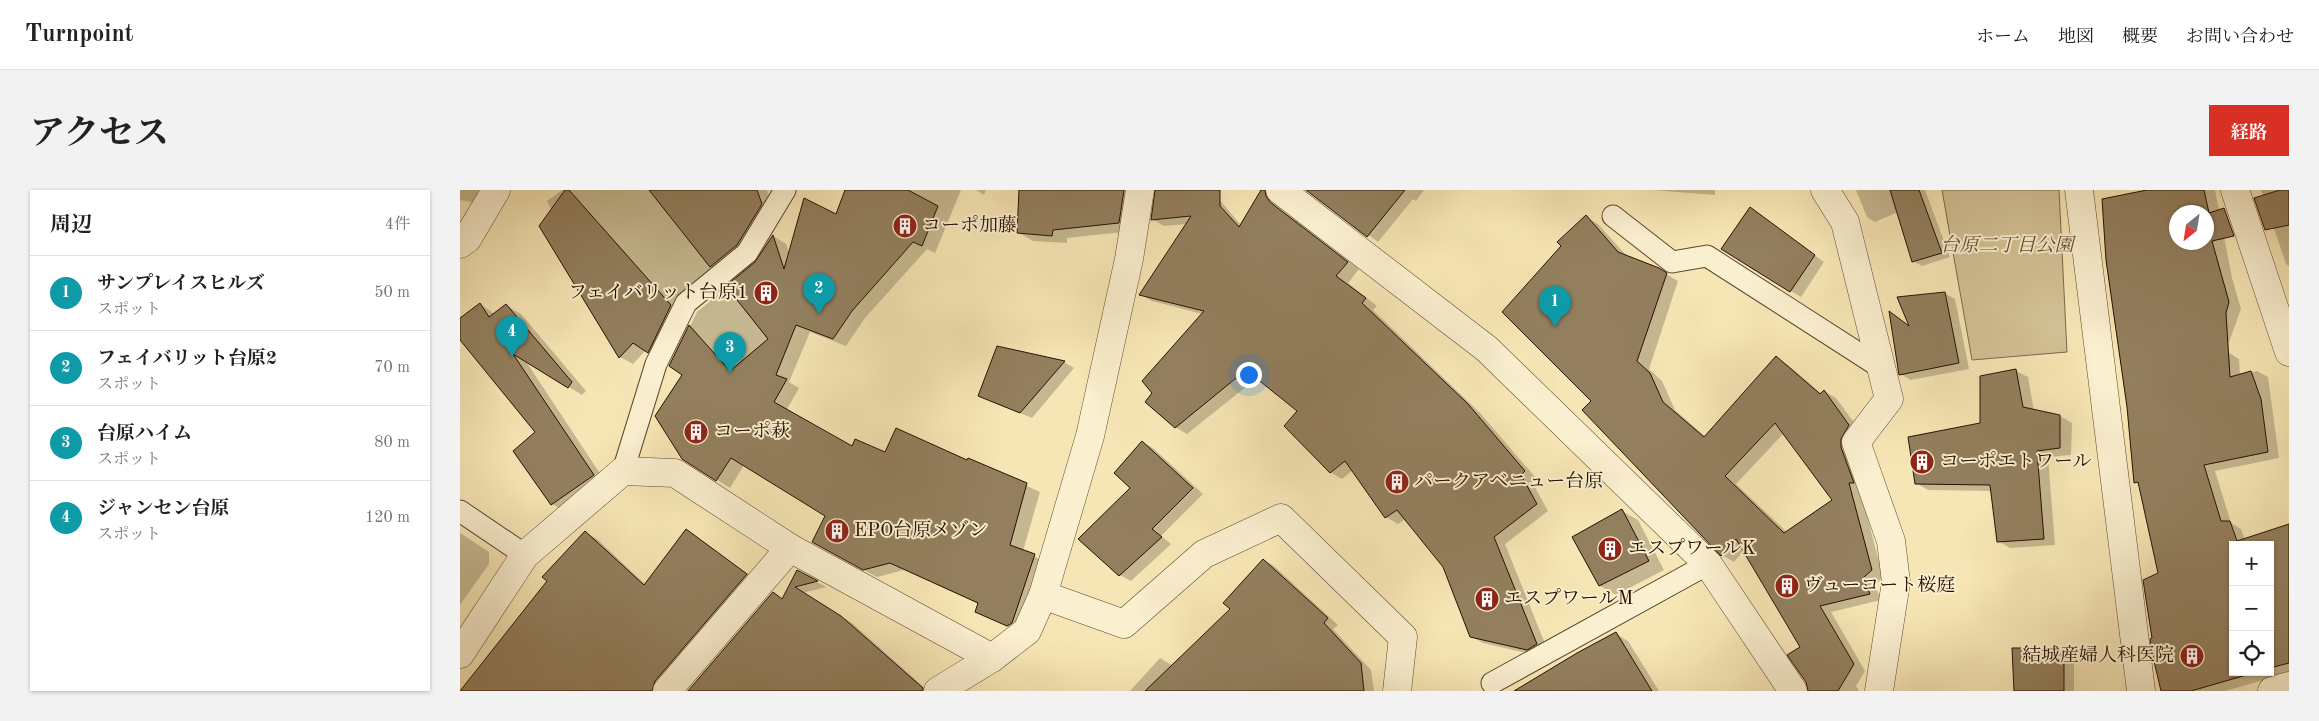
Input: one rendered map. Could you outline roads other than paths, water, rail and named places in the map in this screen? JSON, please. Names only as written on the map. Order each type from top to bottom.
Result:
[{"type":"street","points":[[460,244],[467,239],[496,190]]},
{"type":"street","points":[[938,691],[992,658],[1028,631],[1043,595],[1090,436],[1129,259],[1140,190]]},
{"type":"street","points":[[1280,190],[1487,349],[1708,564],[1793,691]]},
{"type":"street","points":[[1825,190],[1845,222],[1889,399],[1856,442],[1891,541],[1896,582],[1879,691]]},
{"type":"street","points":[[2079,190],[2142,691]]},
{"type":"street","points":[[2235,190],[2289,352]]},
{"type":"street","points":[[460,654],[525,555],[623,471],[675,473],[790,548],[992,658]]},
{"type":"street","points":[[1043,595],[1124,624],[1204,554],[1281,518],[1403,637],[1397,691]]},
{"type":"street","points":[[667,691],[790,548]]},
{"type":"street","points":[[2272,691],[2289,686]]},
{"type":"lane","points":[[623,471],[656,364],[686,303],[748,253],[785,190]]},
{"type":"lane","points":[[1612,216],[1672,262],[1707,256],[1883,369]]},
{"type":"lane","points":[[460,512],[525,555]]},
{"type":"lane","points":[[1492,683],[1708,564]]},
{"type":"place","name":"コーポ加藤","points":[[905,226]]},
{"type":"place","name":"フェイバリット台原1","points":[[766,293]]},
{"type":"place","name":"フェイバリット台原2","points":[[819,314]]},
{"type":"place","name":"サンプレイスヒルズ","points":[[1555,327]]},
{"type":"place","name":"ジャンセン台原","points":[[512,357]]},
{"type":"place","name":"台原ハイム","points":[[730,373]]},
{"type":"place","name":"コーポ萩","points":[[696,432]]},
{"type":"place","name":"コーポエトワール","points":[[1922,462]]},
{"type":"place","name":"パークアベニュー台原","points":[[1397,482]]},
{"type":"place","name":"EPO台原メゾン","points":[[837,531]]},
{"type":"place","name":"エスプワールK","points":[[1610,549]]},
{"type":"place","name":"ヴューコート桜庭","points":[[1787,586]]},
{"type":"place","name":"エスプワールM","points":[[1487,599]]},
{"type":"place","name":"結城産婦人科医院","points":[[2192,656]]},
{"type":"park label","name":"台原二丁目公園","points":[[2007,246]]}]
